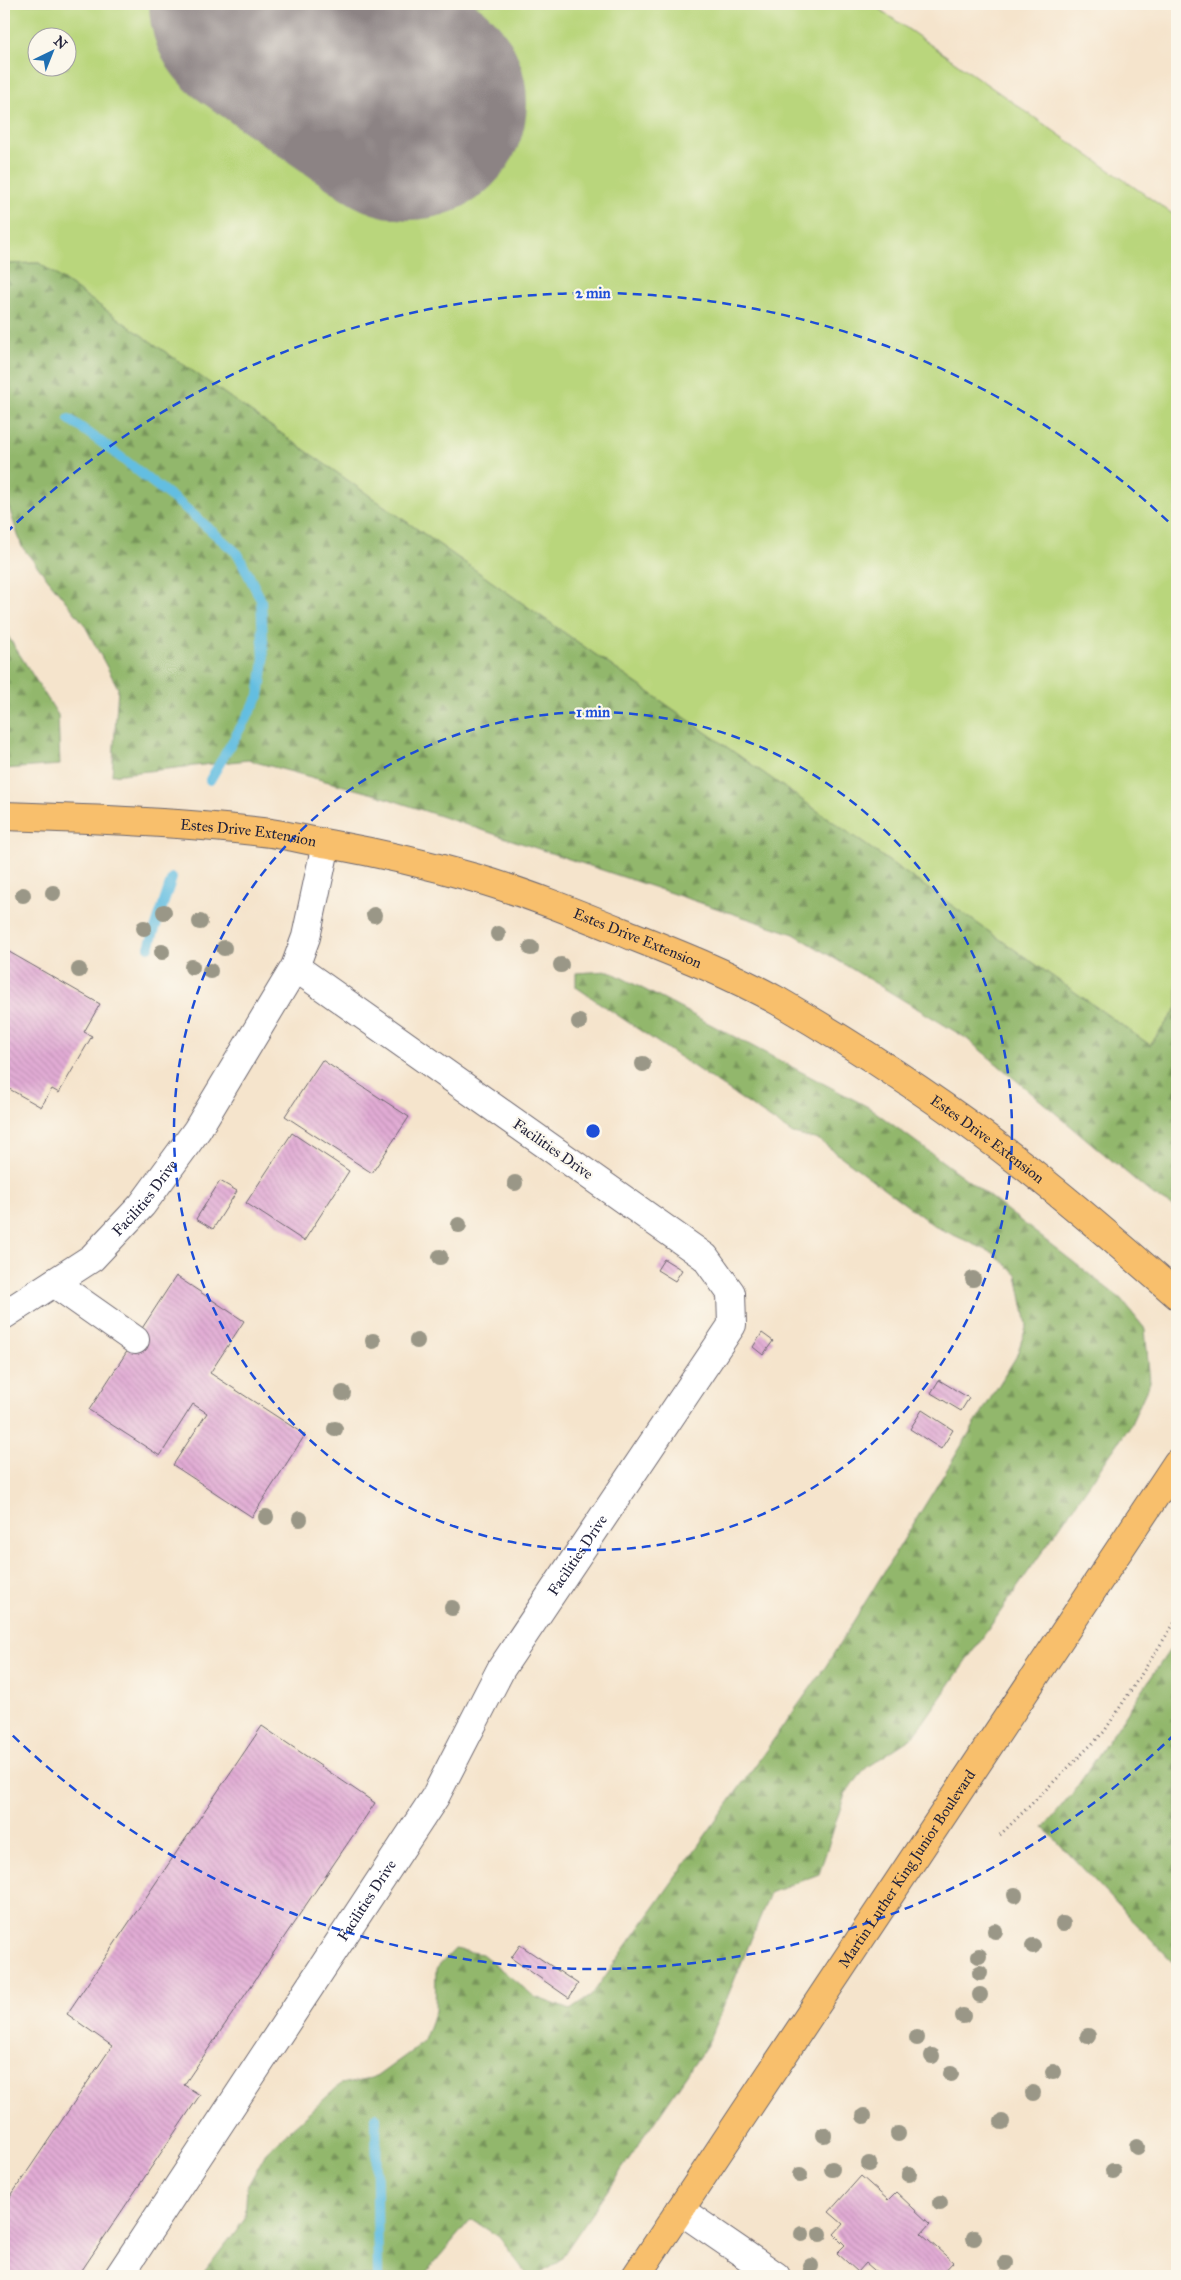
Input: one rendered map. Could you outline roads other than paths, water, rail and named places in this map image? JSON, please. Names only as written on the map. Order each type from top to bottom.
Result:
[{"type":"main road","name":"Estes Drive Extension","points":[[4,816],[139,821],[274,833],[378,853],[476,878],[659,947],[774,999],[826,1029],[979,1131],[1080,1211],[1177,1295]]},
{"type":"main road","name":"Martin Luther King Junior Boulevard","points":[[636,2276],[1177,1463]]},
{"type":"lane","name":"Facilities Drive","points":[[4,1315],[92,1258],[142,1205],[197,1130],[295,967],[306,937],[326,844]]},
{"type":"lane","name":"Facilities Drive","points":[[118,2276],[434,1797],[501,1669],[732,1325],[731,1293],[705,1257],[295,967]]},
{"type":"lane","points":[[54,1283],[135,1340]]},
{"type":"lane","points":[[680,2210],[776,2276]]},
{"type":"waterway","points":[[69,419],[183,506],[238,554],[261,600],[264,661],[259,696],[210,780]]},
{"type":"waterway","points":[[149,947],[172,878]]},
{"type":"waterway","points":[[376,2117],[378,2276]]}]
